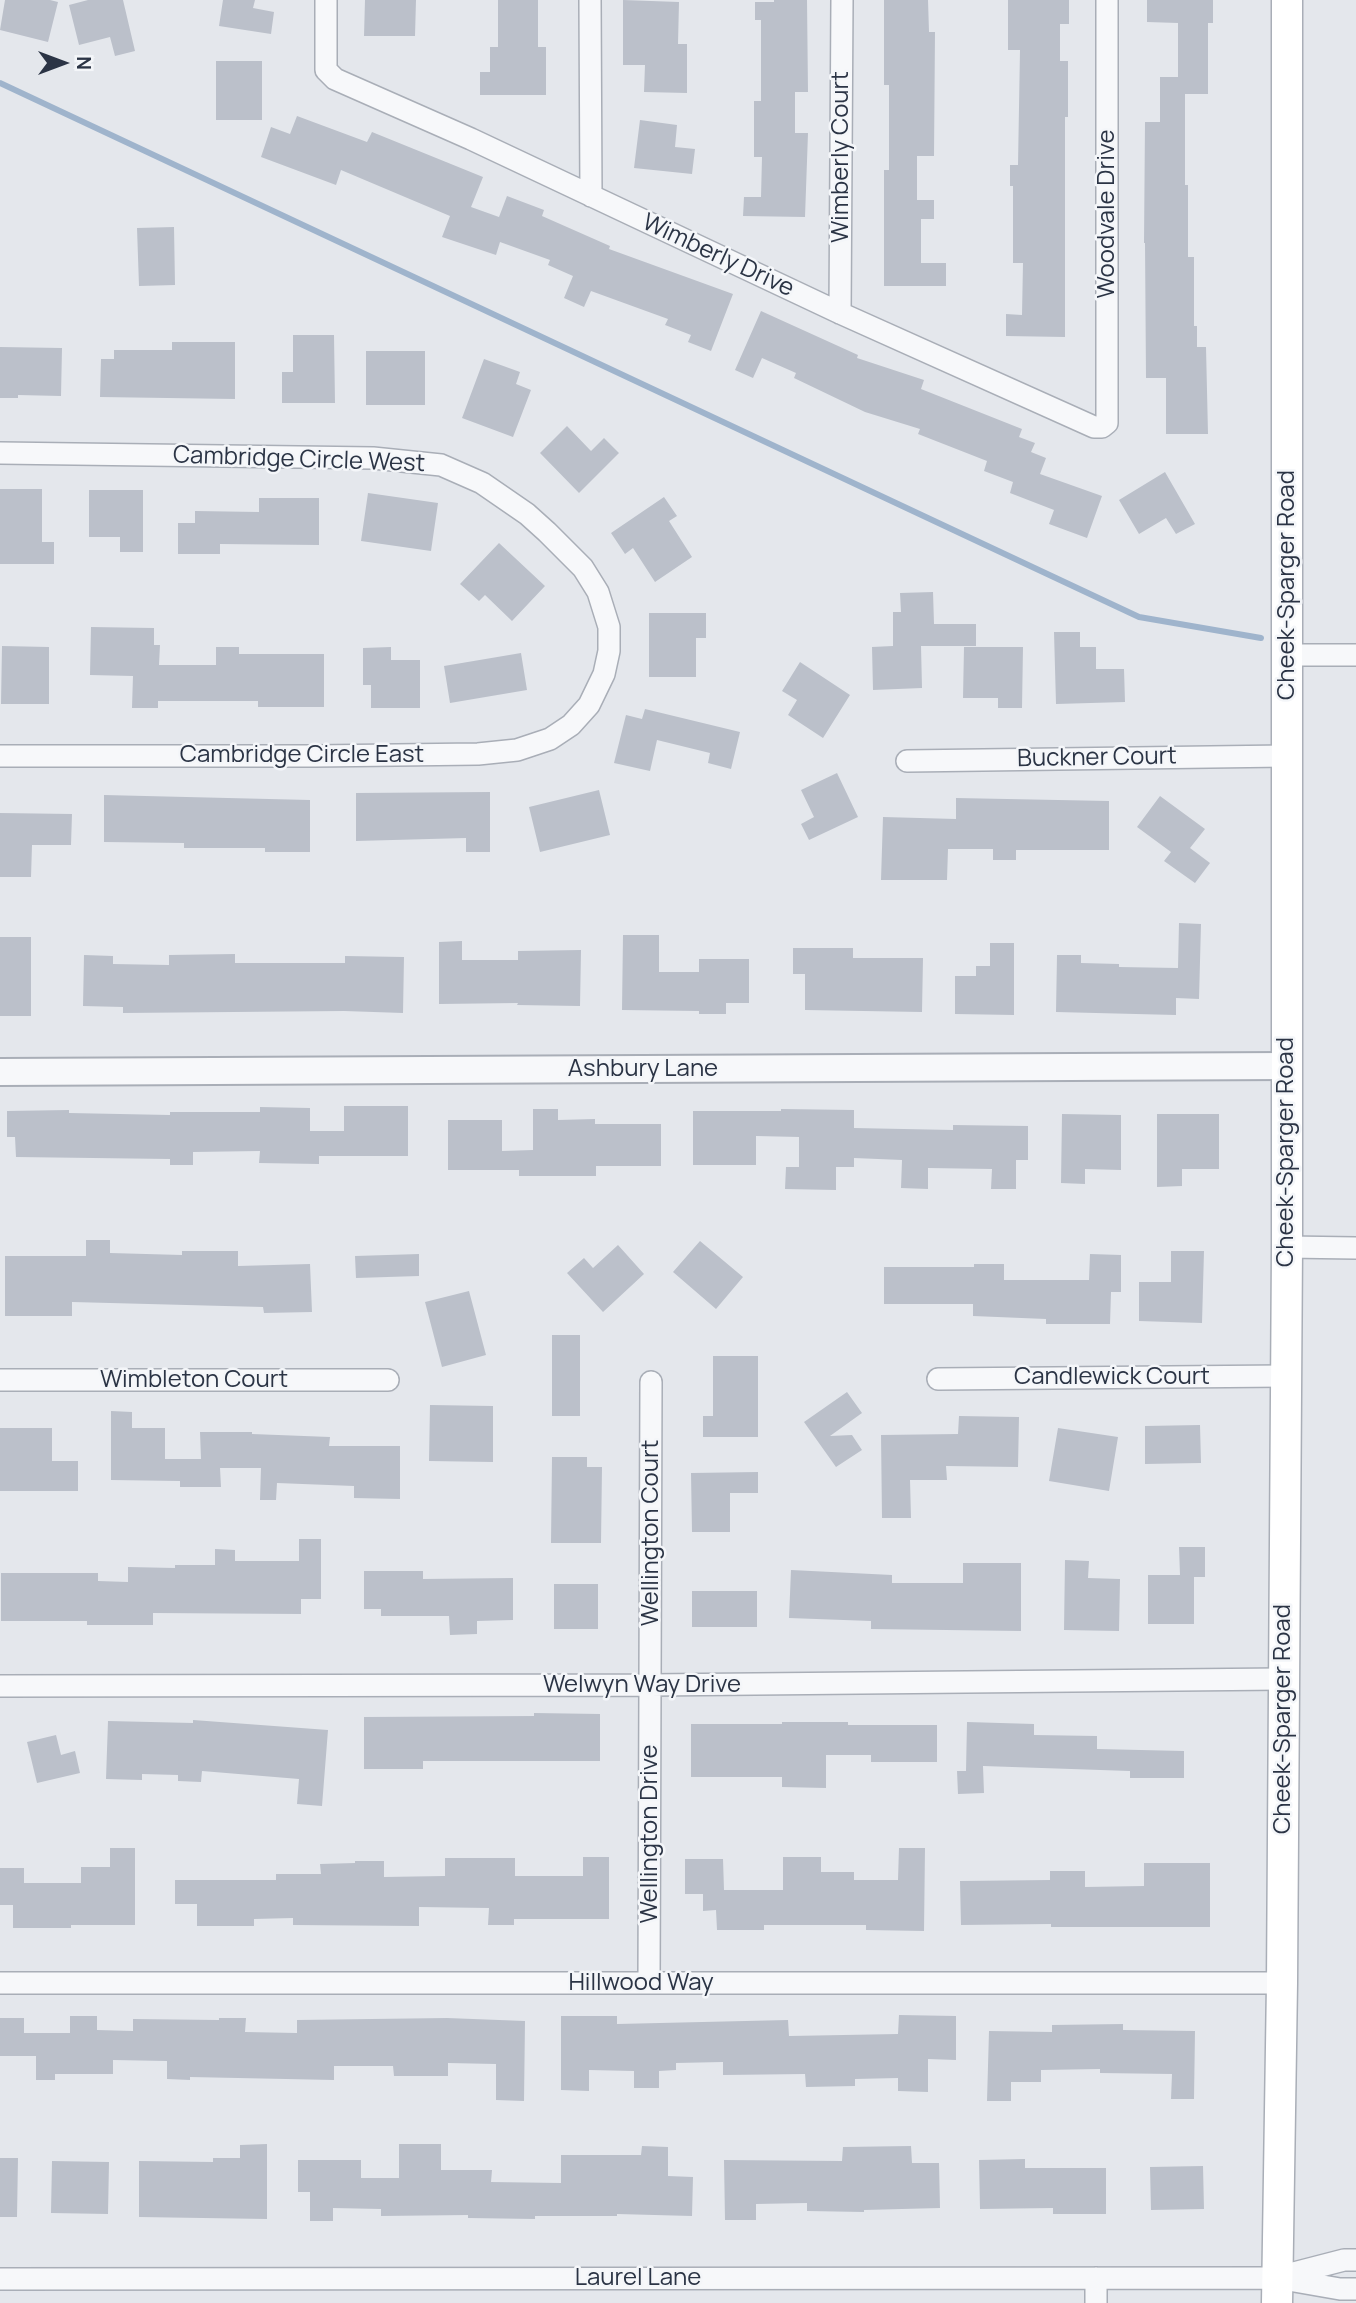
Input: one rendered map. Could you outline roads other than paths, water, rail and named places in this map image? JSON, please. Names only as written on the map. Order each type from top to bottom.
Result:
[{"type":"main road","name":"Cheek-Sparger Road","points":[[1277,2290],[1287,1247],[1287,0]]},
{"type":"street","name":"Wimberly Drive","points":[[326,0],[326,70],[335,79],[471,139],[840,313],[1094,428],[1102,427]]},
{"type":"street","points":[[590,0],[590,196]]},
{"type":"street","name":"Wimberly Court","points":[[840,313],[842,0]]},
{"type":"street","name":"Woodvale Drive","points":[[1102,427],[1107,423],[1107,0]]},
{"type":"street","name":"Cambridge Circle West","points":[[0,453],[373,458],[441,465],[482,483],[537,523],[583,568],[598,592],[609,627],[609,651],[604,674],[589,705]]},
{"type":"street","points":[[1287,655],[1356,655]]},
{"type":"street","name":"Cambridge Circle East","points":[[0,756],[478,754],[517,750],[550,739],[571,725],[589,705]]},
{"type":"street","name":"Buckner Court","points":[[907,761],[1286,756]]},
{"type":"street","name":"Ashbury Lane","points":[[0,1072],[1286,1066]]},
{"type":"street","points":[[1287,1247],[1356,1248]]},
{"type":"street","name":"Candlewick Court","points":[[938,1379],[1285,1376]]},
{"type":"street","name":"Wimbleton Court","points":[[0,1380],[387,1380]]},
{"type":"street","name":"Wellington Court","points":[[650,1685],[651,1382]]},
{"type":"street","name":"Welwyn Way Drive","points":[[0,1686],[650,1685],[1283,1679]]},
{"type":"street","name":"Wellington Drive","points":[[649,1983],[650,1685]]},
{"type":"street","name":"Hillwood Way","points":[[0,1983],[1282,1983]]},
{"type":"street","points":[[1277,2290],[1344,2260],[1356,2260]]},
{"type":"street","points":[[1096,2278],[1096,2303]]},
{"type":"street","name":"Laurel Lane","points":[[0,2279],[1096,2278],[1277,2290]]},
{"type":"street","points":[[1277,2290],[1356,2289]]},
{"type":"waterway","points":[[0,83],[1139,617],[1261,638]]}]
